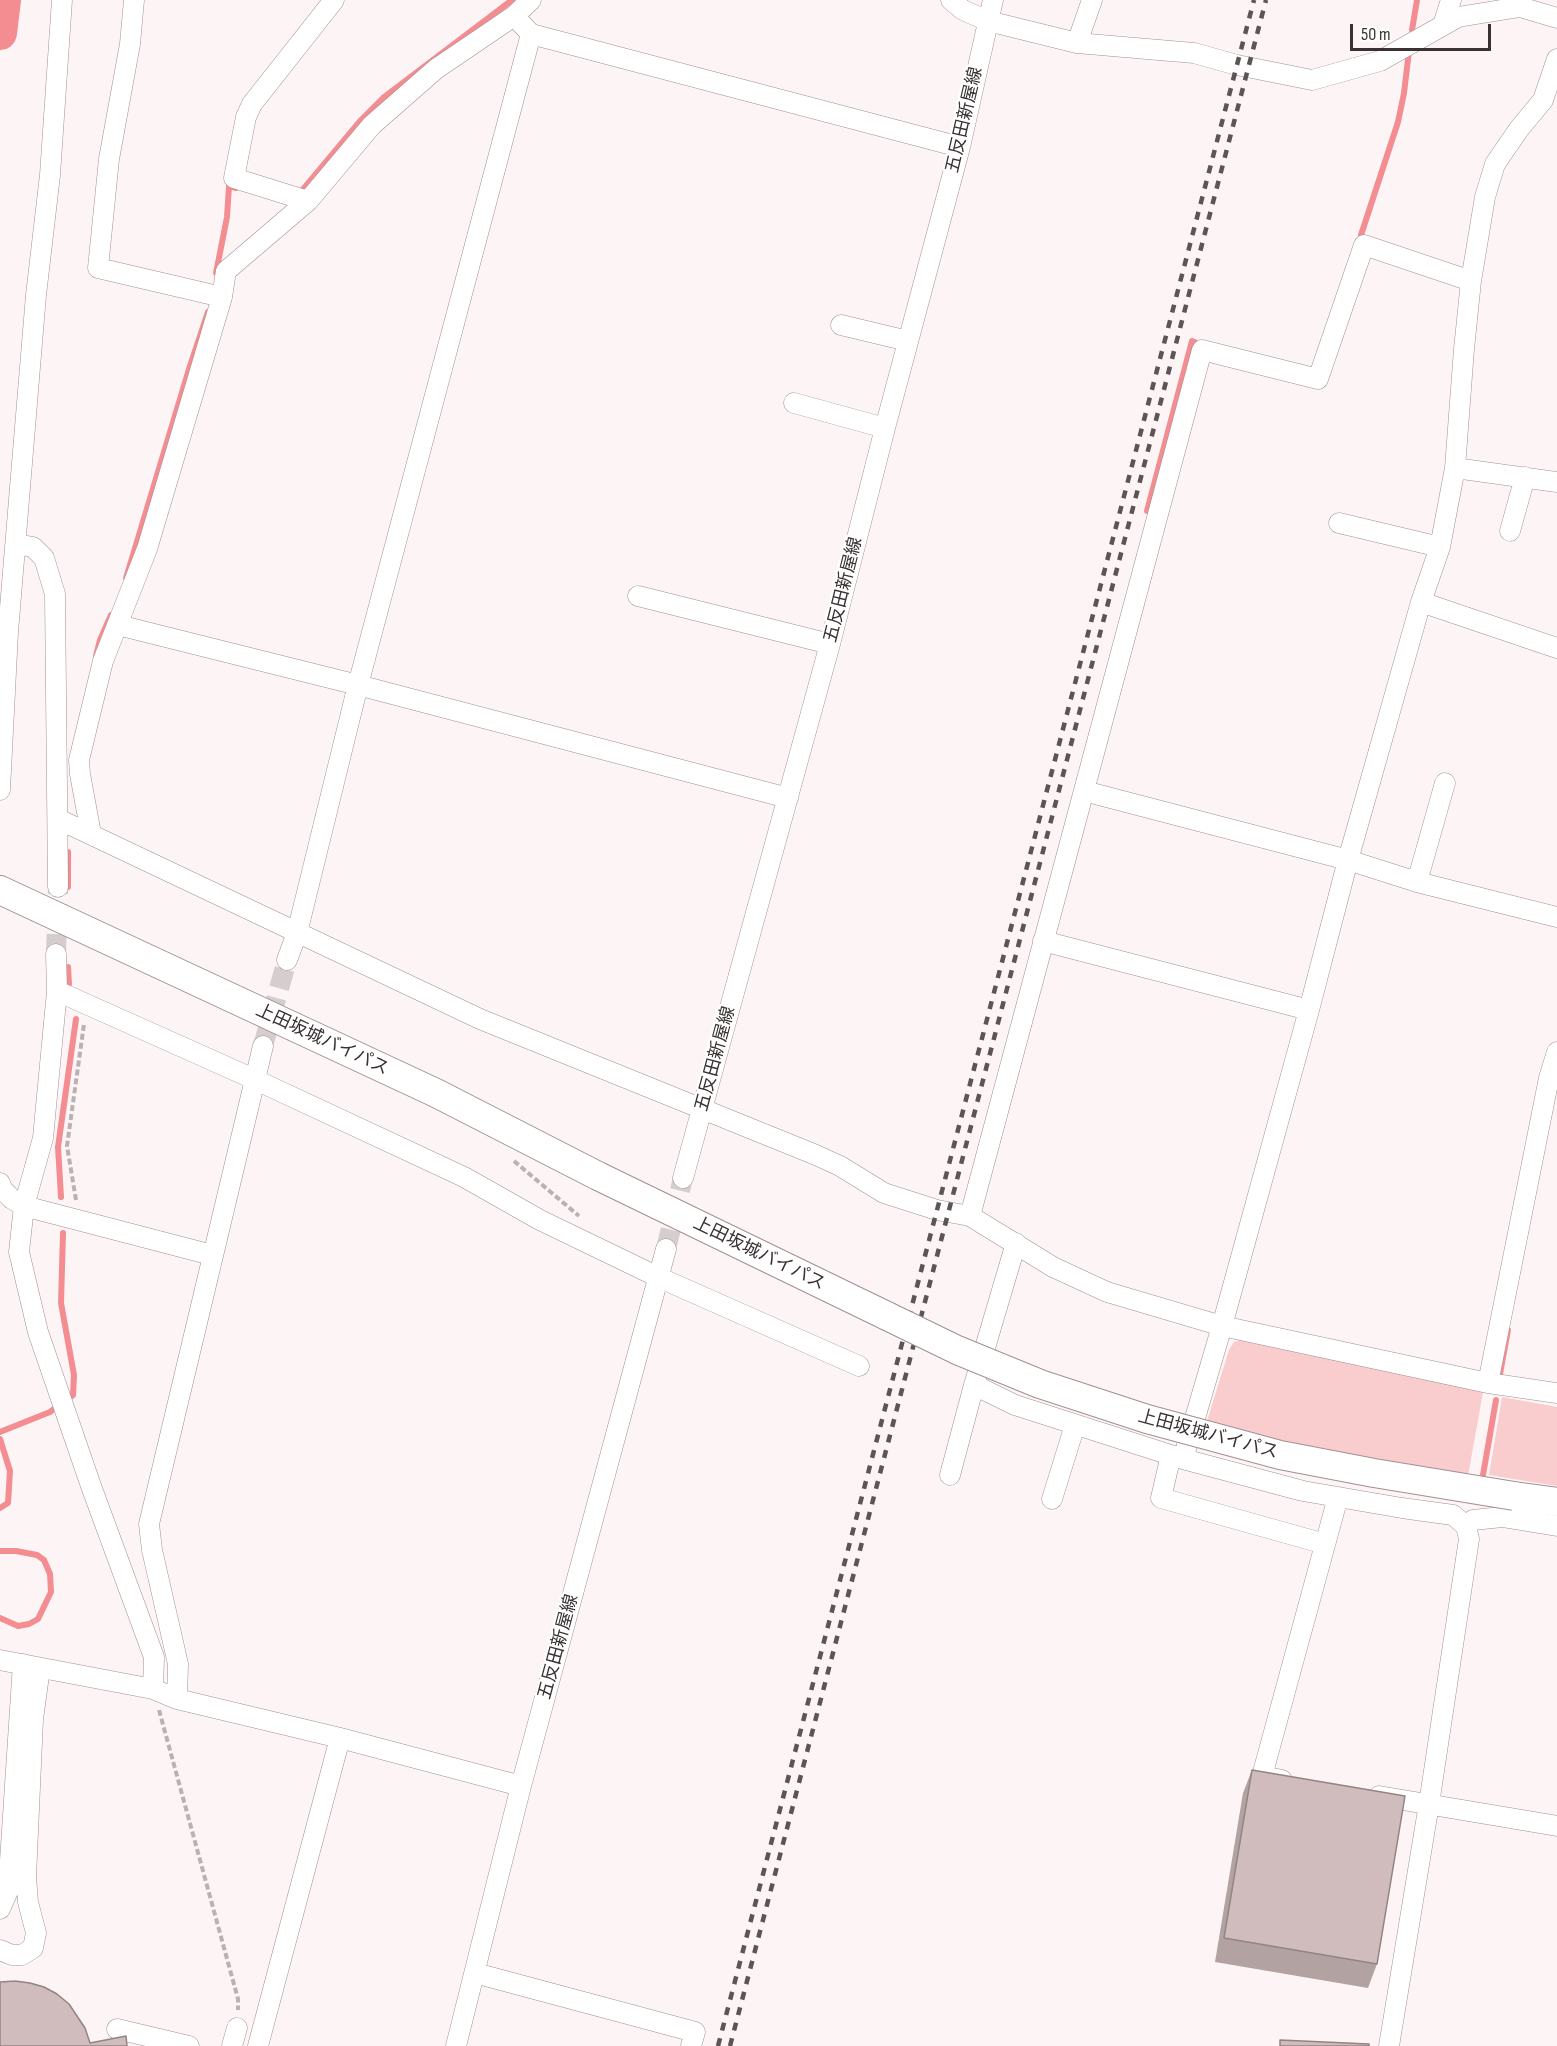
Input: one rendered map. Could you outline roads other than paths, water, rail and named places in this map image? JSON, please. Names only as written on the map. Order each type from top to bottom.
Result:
[{"type":"highway","name":"上田坂城バイパス","points":[[0,890],[436,1093],[598,1176],[957,1350],[1040,1384],[1146,1419],[1280,1455],[1374,1473],[1557,1502]]},
{"type":"street","points":[[0,790],[8,633],[36,295],[50,175],[62,0]]},
{"type":"street","points":[[134,0],[130,44],[109,159],[98,268],[215,295]]},
{"type":"street","points":[[301,199],[234,178],[246,117],[252,104],[334,0]]},
{"type":"street","points":[[91,834],[79,760],[103,661],[147,549],[215,295],[226,271],[398,101],[436,69],[514,16],[530,0]]},
{"type":"street","points":[[951,0],[963,10],[988,21],[1077,43],[1194,53],[1237,65],[1312,80],[1380,61],[1458,17],[1520,7],[1557,18]]},
{"type":"street","name":"五反田新屋線","points":[[684,1178],[830,644],[960,147],[993,0]]},
{"type":"street","points":[[1077,43],[1092,0]]},
{"type":"street","points":[[1443,25],[1450,0]]},
{"type":"street","points":[[514,16],[531,34],[960,147]]},
{"type":"street","points":[[287,960],[297,933],[358,684],[531,34]]},
{"type":"street","points":[[1325,1544],[1161,1498],[1222,1326],[1310,1010],[1348,860],[1421,602],[1440,547],[1455,468],[1471,280],[1485,197],[1495,164],[1543,100],[1557,59]]},
{"type":"street","points":[[970,1216],[1202,350],[1318,379],[1364,245],[1471,280]]},
{"type":"street","points":[[841,325],[908,341]]},
{"type":"street","points":[[794,403],[885,428]]},
{"type":"street","points":[[1455,468],[1557,482]]},
{"type":"street","points":[[1510,531],[1525,477]]},
{"type":"street","points":[[1338,523],[1440,547]]},
{"type":"street","points":[[16,544],[33,547],[44,558],[55,594],[58,887]]},
{"type":"street","points":[[638,596],[830,644]]},
{"type":"street","points":[[1421,602],[1557,648]]},
{"type":"street","points":[[118,625],[358,684],[788,798]]},
{"type":"street","points":[[1417,882],[1445,783]]},
{"type":"street","points":[[1084,791],[1348,860],[1417,882],[1557,916]]},
{"type":"street","points":[[58,819],[480,1019],[816,1155],[840,1166],[884,1193],[937,1210],[970,1216],[1053,1267],[1107,1292],[1222,1326],[1488,1383],[1557,1393]]},
{"type":"street","points":[[1043,941],[1310,1010]]},
{"type":"street","points":[[56,954],[57,991],[44,1138],[24,1206],[19,1252],[38,1332],[91,1486],[154,1657],[153,1689]]},
{"type":"street","points":[[57,991],[256,1080],[464,1178],[540,1220],[658,1277],[859,1366]]},
{"type":"street","points":[[177,1699],[178,1665],[152,1550],[149,1524],[263,1046]]},
{"type":"street","points":[[1488,1383],[1549,1078],[1557,1052]]},
{"type":"street","points":[[0,1183],[2,1189],[12,1199],[24,1206],[212,1255]]},
{"type":"street","points":[[950,1475],[1016,1243]]},
{"type":"street","name":"五反田新屋線","points":[[456,2046],[521,1786],[666,1249]]},
{"type":"street","points":[[974,1385],[1015,1405],[1177,1457],[1303,1491],[1453,1515],[1466,1526],[1469,1539],[1389,2046]]},
{"type":"street","points":[[1052,1499],[1075,1425]]},
{"type":"street","points":[[1296,1782],[1262,1776],[1338,1497]]},
{"type":"street","points":[[1466,1526],[1473,1520],[1502,1516],[1557,1526]]},
{"type":"street","points":[[0,1660],[153,1689],[177,1699],[340,1738],[521,1786]]},
{"type":"street","points":[[0,1909],[8,1891],[32,1666]]},
{"type":"street","points":[[0,1950],[12,1955],[22,1955],[33,1948],[36,1934],[28,1902],[26,1876],[33,1719],[32,1666]]},
{"type":"street","points":[[258,2046],[340,1738]]},
{"type":"street","points":[[1362,1793],[1557,1826]]},
{"type":"street","points":[[475,1972],[695,2032],[692,2046]]},
{"type":"street","points":[[117,2029],[189,2046]]},
{"type":"waterway","points":[[0,33],[4,0]]},
{"type":"waterway","points":[[300,193],[361,120],[383,98],[512,0]]},
{"type":"waterway","points":[[1412,30],[1417,0]]},
{"type":"waterway","points":[[1361,235],[1398,122],[1409,51]]},
{"type":"waterway","points":[[216,273],[227,217],[229,186],[236,188]]},
{"type":"waterway","points":[[126,578],[208,312]]},
{"type":"waterway","points":[[1147,511],[1192,341],[1195,342]]},
{"type":"waterway","points":[[96,656],[111,615]]},
{"type":"waterway","points":[[68,852],[68,887]]},
{"type":"waterway","points":[[68,967],[69,984]]},
{"type":"waterway","points":[[61,1197],[58,1147],[76,1019]]},
{"type":"waterway","points":[[0,1432],[50,1412],[73,1395],[74,1375],[61,1303],[63,1233]]},
{"type":"waterway","points":[[1500,1374],[1508,1330]]},
{"type":"waterway","points":[[1483,1475],[1496,1400]]},
{"type":"waterway","points":[[0,1439],[10,1471],[8,1503],[0,1508]]},
{"type":"waterway","points":[[0,1551],[37,1555],[44,1560],[50,1574],[51,1592],[38,1619],[29,1624],[18,1626],[0,1618]]},
{"type":"tunnel","points":[[56,954],[58,887]]},
{"type":"tunnel","points":[[263,1046],[287,960]]},
{"type":"tunnel","points":[[666,1249],[683,1178]]},
{"type":"railway","points":[[718,2046],[1254,0]]},
{"type":"railway","points":[[730,2046],[1266,0]]}]
